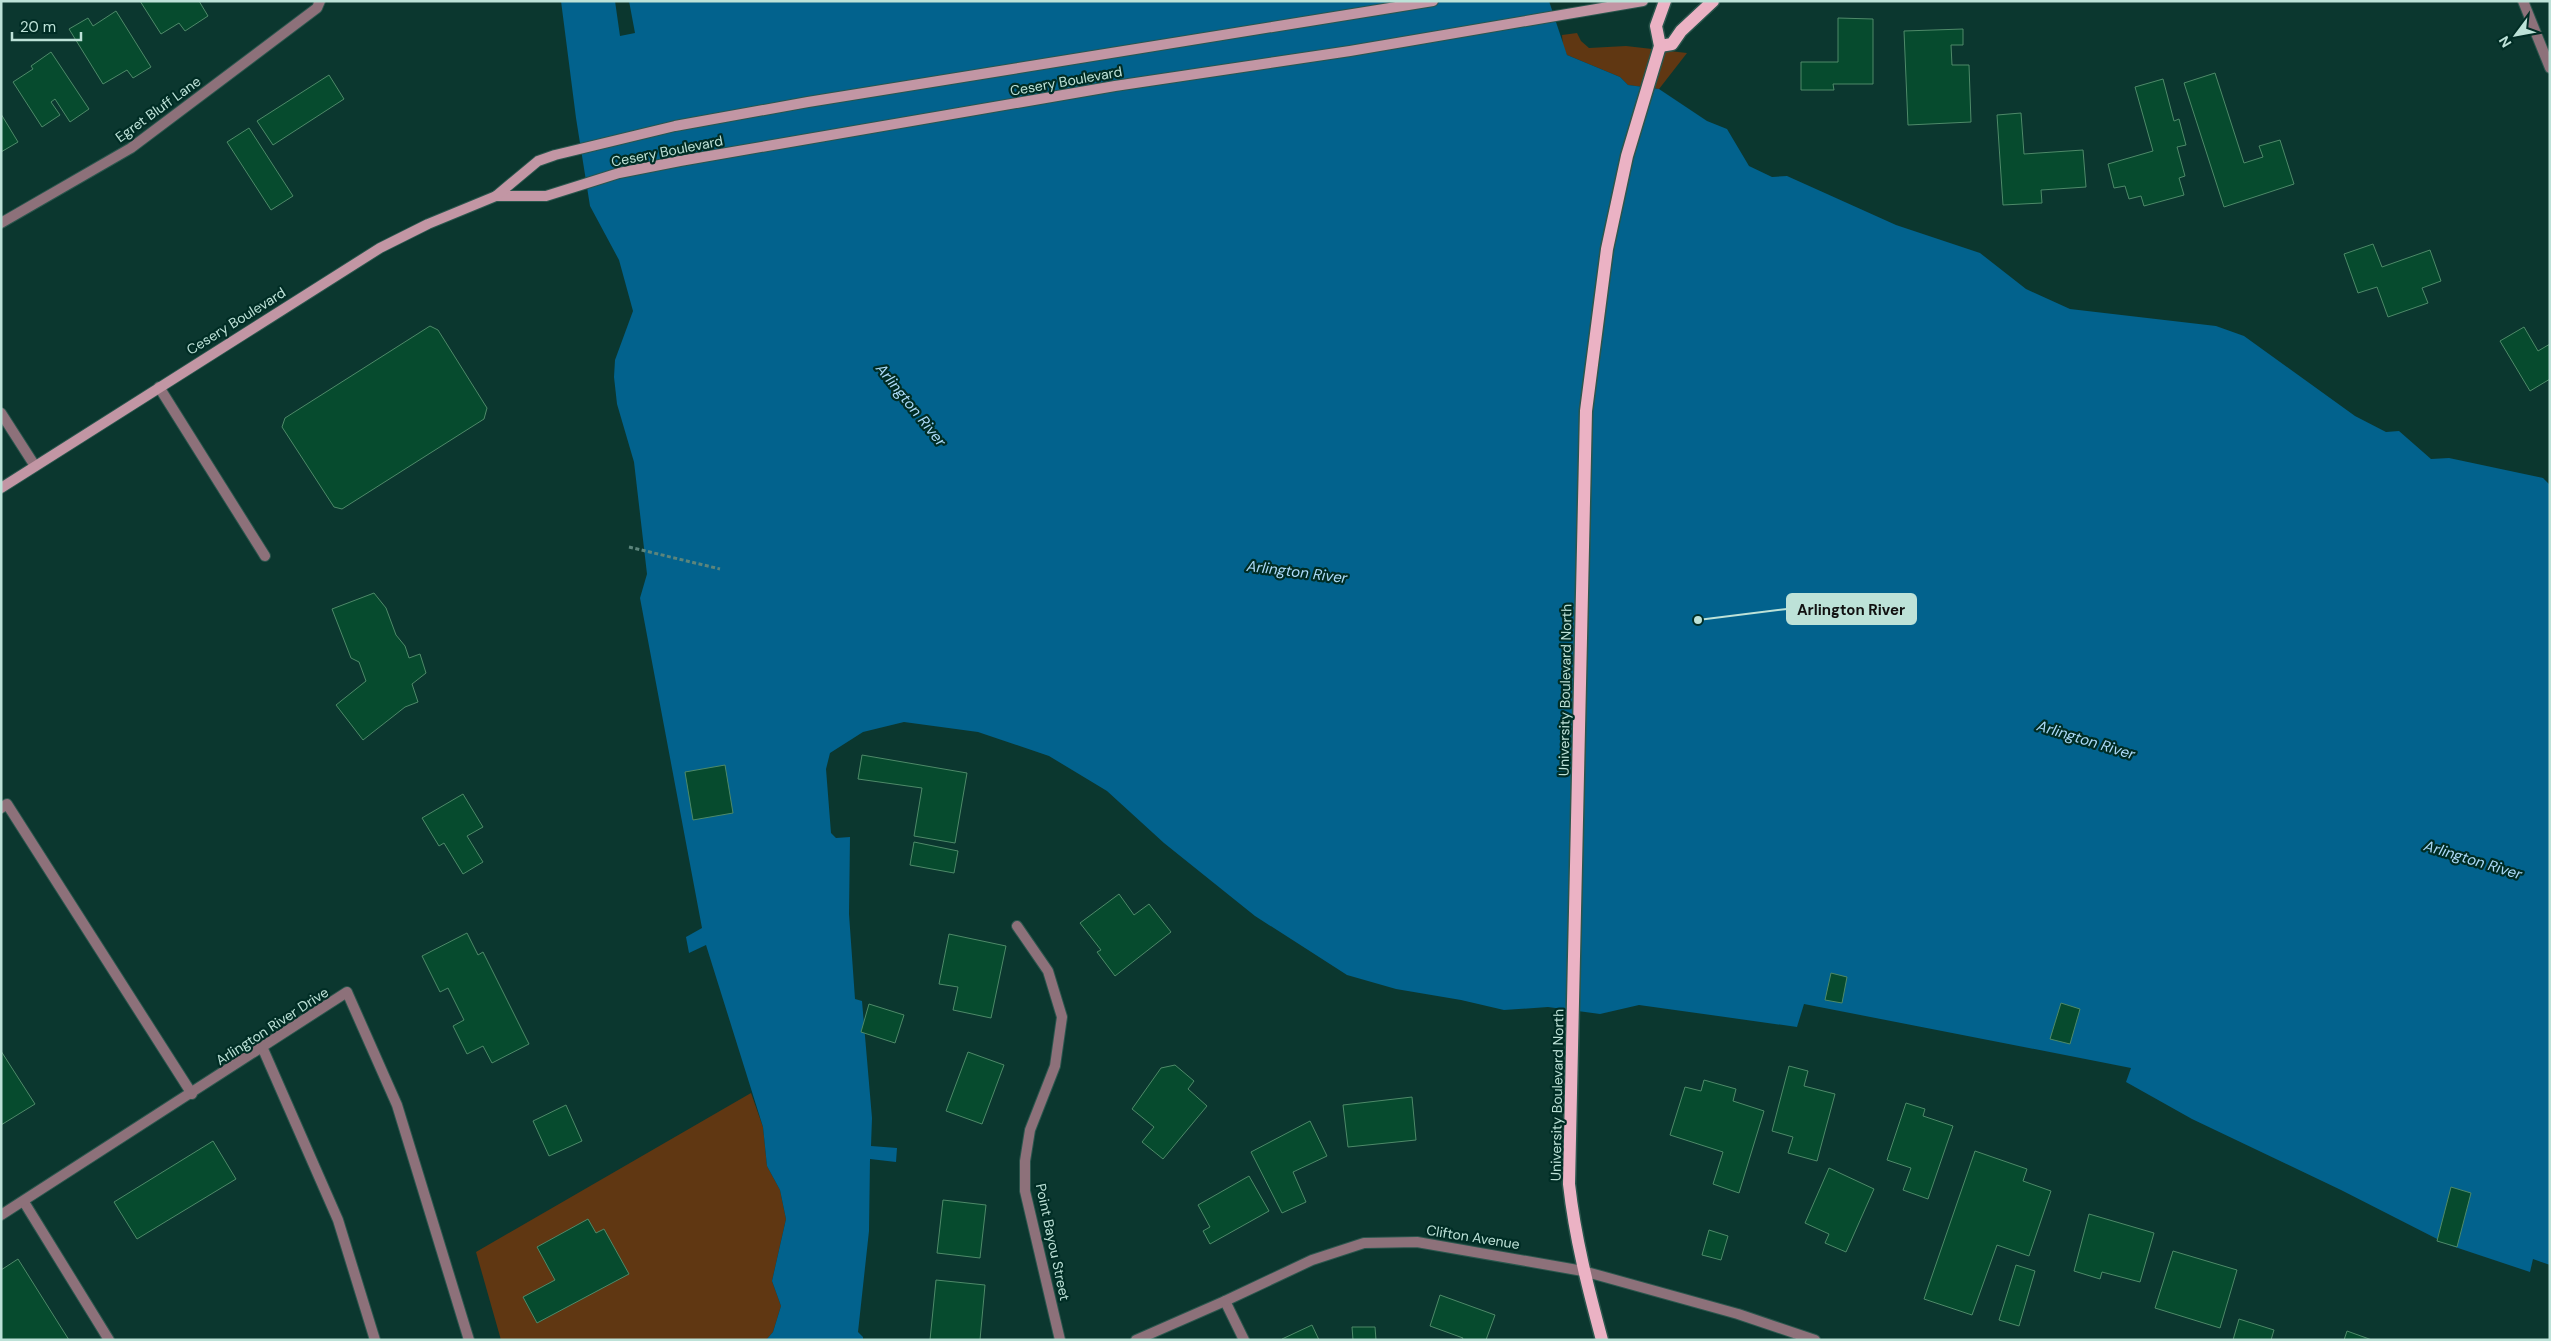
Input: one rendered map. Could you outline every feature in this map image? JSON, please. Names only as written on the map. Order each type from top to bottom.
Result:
[{"type":"main road","name":"Cesery Boulevard","points":[[1,488],[380,248],[428,224],[496,196],[538,161],[675,126],[808,102],[1432,1]]},
{"type":"main road","name":"Cesery Boulevard","points":[[496,196],[546,196],[619,174],[680,161],[1115,86],[1564,16],[1644,1]]},
{"type":"main road","name":"University Boulevard North","points":[[1602,1340],[1583,1271],[1572,1217],[1569,1184],[1586,411],[1607,249],[1627,156],[1660,46],[1656,26],[1665,1]]},
{"type":"main road","points":[[1660,46],[1672,44],[1681,31],[1714,1]]},
{"type":"street","name":"Egret Bluff Lane","points":[[1,223],[131,148],[316,8],[320,1]]},
{"type":"street","points":[[2524,1],[2550,68]]},
{"type":"street","points":[[159,387],[265,556]]},
{"type":"street","points":[[1,413],[35,466]]},
{"type":"street","points":[[1,808],[7,804],[192,1094]]},
{"type":"street","name":"Point Bayou Street","points":[[1017,926],[1048,971],[1062,1017],[1056,1066],[1030,1130],[1025,1160],[1025,1191],[1060,1340]]},
{"type":"street","name":"Arlington River Drive","points":[[1,1215],[263,1049],[347,992],[397,1105],[468,1340]]},
{"type":"street","points":[[263,1049],[338,1220],[375,1340]]},
{"type":"street","points":[[24,1202],[109,1340]]},
{"type":"street","name":"Clifton Avenue","points":[[1136,1340],[1225,1302],[1312,1260],[1364,1243],[1417,1242],[1583,1271],[1738,1314],[1815,1340]]},
{"type":"street","points":[[1225,1302],[1244,1340]]},
{"type":"path","points":[[629,546],[720,569]]},
{"type":"shaded area","points":[[1577,33],[1581,41],[1589,48],[1626,46],[1687,53],[1659,89],[1628,85],[1620,77],[1567,55],[1563,46],[1562,35]]},
{"type":"shaded area","points":[[751,1093],[763,1127],[767,1166],[780,1190],[786,1219],[772,1281],[781,1306],[773,1332],[766,1340],[501,1340],[476,1252]]},
{"type":"water","points":[[561,1],[1549,1],[1567,55],[1620,77],[1628,85],[1659,89],[1707,121],[1727,129],[1749,166],[1772,177],[1787,176],[1896,225],[1980,253],[2026,289],[2070,309],[2216,326],[2244,336],[2355,416],[2386,432],[2399,431],[2431,459],[2449,458],[2543,478],[2550,485],[2550,1265],[2533,1259],[2530,1272],[2449,1245],[2341,1190],[2192,1119],[2126,1082],[2131,1068],[1804,1004],[1797,1027],[1639,1005],[1600,1014],[1548,1007],[1504,1010],[1461,1000],[1396,989],[1347,975],[1255,916],[1164,843],[1107,791],[1049,756],[978,732],[904,722],[863,732],[830,753],[826,769],[831,833],[836,838],[850,837],[849,914],[855,999],[862,1001],[872,1118],[871,1146],[897,1148],[896,1162],[870,1159],[869,1231],[858,1332],[863,1337],[863,1340],[766,1340],[773,1332],[781,1306],[772,1281],[786,1219],[780,1190],[767,1166],[763,1127],[706,945],[689,953],[686,937],[702,928],[640,598],[647,574],[634,462],[617,404],[614,377],[615,360],[633,311],[619,260],[590,206],[576,118]]},
{"type":"pier","points":[[615,1],[629,1],[635,33],[620,36]]},
{"type":"building","points":[[140,1],[199,1],[208,16],[185,31],[179,23],[161,34]]},
{"type":"building","points":[[116,11],[151,67],[133,78],[127,70],[103,84],[69,29],[88,18],[93,26]]},
{"type":"building","points":[[1838,18],[1873,19],[1873,84],[1833,84],[1834,90],[1801,90],[1801,62],[1838,62]]},
{"type":"building","points":[[1963,29],[1963,45],[1951,45],[1952,65],[1969,65],[1971,122],[1908,125],[1904,31]]},
{"type":"building","points":[[51,52],[89,109],[70,122],[55,99],[51,102],[60,115],[42,127],[13,82],[33,69],[31,66]]},
{"type":"building","points":[[2215,73],[2244,163],[2263,157],[2259,146],[2280,140],[2294,184],[2224,207],[2184,83]]},
{"type":"building","points":[[329,75],[344,99],[273,145],[257,121]]},
{"type":"building","points":[[2163,79],[2174,121],[2179,119],[2186,145],[2177,147],[2185,176],[2179,178],[2184,195],[2144,206],[2141,196],[2129,199],[2125,186],[2114,188],[2108,164],[2153,151],[2135,87]]},
{"type":"building","points":[[2021,113],[2024,154],[2083,150],[2086,187],[2041,190],[2042,203],[2003,205],[1997,115]]},
{"type":"building","points":[[1,114],[18,142],[1,152]]},
{"type":"building","points":[[249,128],[293,196],[271,210],[227,142]]},
{"type":"building","points":[[2373,244],[2382,267],[2430,250],[2441,281],[2422,288],[2428,303],[2388,317],[2377,287],[2358,293],[2344,254]]},
{"type":"building","points":[[430,326],[438,330],[487,408],[484,419],[342,509],[334,507],[282,427],[285,418]]},
{"type":"building","points":[[2524,327],[2538,351],[2550,344],[2550,379],[2530,391],[2500,341]]},
{"type":"building","points":[[374,593],[386,608],[396,635],[405,646],[409,658],[420,654],[426,673],[412,684],[418,702],[405,707],[363,740],[336,705],[366,681],[359,662],[351,658],[332,609]]},
{"type":"building","points":[[862,755],[967,773],[955,843],[914,836],[922,788],[858,779]]},
{"type":"building","points":[[725,765],[733,813],[693,820],[685,772]]},
{"type":"building","points":[[463,794],[483,827],[467,836],[483,862],[463,874],[444,843],[439,846],[422,818]]},
{"type":"building","points":[[914,842],[958,851],[954,873],[910,865]]},
{"type":"building","points":[[1119,894],[1134,915],[1149,904],[1171,932],[1115,976],[1097,952],[1101,950],[1080,923]]},
{"type":"building","points":[[467,933],[478,955],[483,952],[529,1044],[492,1063],[483,1046],[467,1054],[453,1026],[464,1020],[448,988],[440,992],[422,956]]},
{"type":"building","points":[[949,934],[1006,946],[991,1018],[953,1010],[958,987],[939,984]]},
{"type":"building","points":[[1831,973],[1847,977],[1842,1003],[1825,1000]]},
{"type":"building","points":[[2061,1003],[2080,1009],[2070,1044],[2050,1039]]},
{"type":"building","points":[[869,1004],[904,1015],[895,1043],[861,1032]]},
{"type":"building","points":[[1,1051],[35,1104],[1,1125]]},
{"type":"building","points":[[968,1052],[1004,1065],[982,1124],[946,1111]]},
{"type":"building","points":[[1175,1065],[1194,1081],[1188,1089],[1207,1106],[1163,1159],[1142,1142],[1154,1127],[1132,1109],[1161,1068]]},
{"type":"building","points":[[1789,1066],[1808,1071],[1804,1086],[1835,1094],[1817,1161],[1788,1153],[1793,1137],[1772,1131]]},
{"type":"building","points":[[1704,1080],[1736,1089],[1733,1101],[1764,1111],[1739,1193],[1713,1184],[1723,1152],[1670,1135],[1685,1087],[1701,1091]]},
{"type":"building","points":[[1412,1097],[1416,1140],[1348,1147],[1343,1105]]},
{"type":"building","points":[[1906,1103],[1925,1109],[1923,1116],[1953,1126],[1928,1199],[1903,1190],[1911,1168],[1887,1160]]},
{"type":"building","points":[[566,1105],[582,1141],[549,1156],[533,1121]]},
{"type":"building","points":[[1310,1121],[1327,1156],[1293,1172],[1306,1202],[1282,1213],[1251,1152]]},
{"type":"building","points":[[213,1141],[236,1179],[137,1239],[114,1202]]},
{"type":"building","points":[[1975,1151],[2027,1169],[2023,1181],[2051,1191],[2029,1256],[1997,1245],[1972,1315],[1924,1299]]},
{"type":"building","points":[[1829,1168],[1874,1189],[1846,1252],[1825,1243],[1829,1234],[1805,1223]]},
{"type":"building","points":[[1249,1176],[1269,1211],[1210,1244],[1203,1231],[1210,1227],[1198,1205]]},
{"type":"building","points":[[2451,1187],[2471,1193],[2457,1247],[2437,1241]]},
{"type":"building","points":[[943,1200],[986,1205],[980,1258],[937,1253]]},
{"type":"building","points":[[2089,1214],[2154,1233],[2140,1282],[2102,1272],[2100,1279],[2074,1271]]},
{"type":"building","points":[[588,1219],[596,1233],[604,1229],[629,1274],[537,1323],[523,1297],[555,1280],[537,1247]]},
{"type":"building","points":[[1709,1230],[1728,1236],[1721,1260],[1702,1255]]},
{"type":"building","points":[[2173,1251],[2237,1270],[2220,1328],[2155,1308]]},
{"type":"building","points":[[18,1259],[69,1340],[1,1340],[1,1270]]},
{"type":"building","points":[[2016,1265],[2035,1271],[2019,1326],[1999,1320]]},
{"type":"building","points":[[936,1280],[985,1285],[980,1340],[930,1340]]},
{"type":"building","points":[[1440,1295],[1495,1315],[1486,1340],[1462,1340],[1463,1338],[1430,1326]]},
{"type":"building","points":[[2239,1319],[2274,1330],[2271,1340],[2233,1340]]},
{"type":"building","points":[[1312,1325],[1319,1340],[1282,1340],[1282,1339]]},
{"type":"building","points":[[1352,1327],[1375,1327],[1376,1340],[1353,1340]]},
{"type":"building","points":[[2347,1331],[2372,1340],[2344,1340]]},
{"type":"place","name":"Arlington River","points":[[1698,620]]}]
